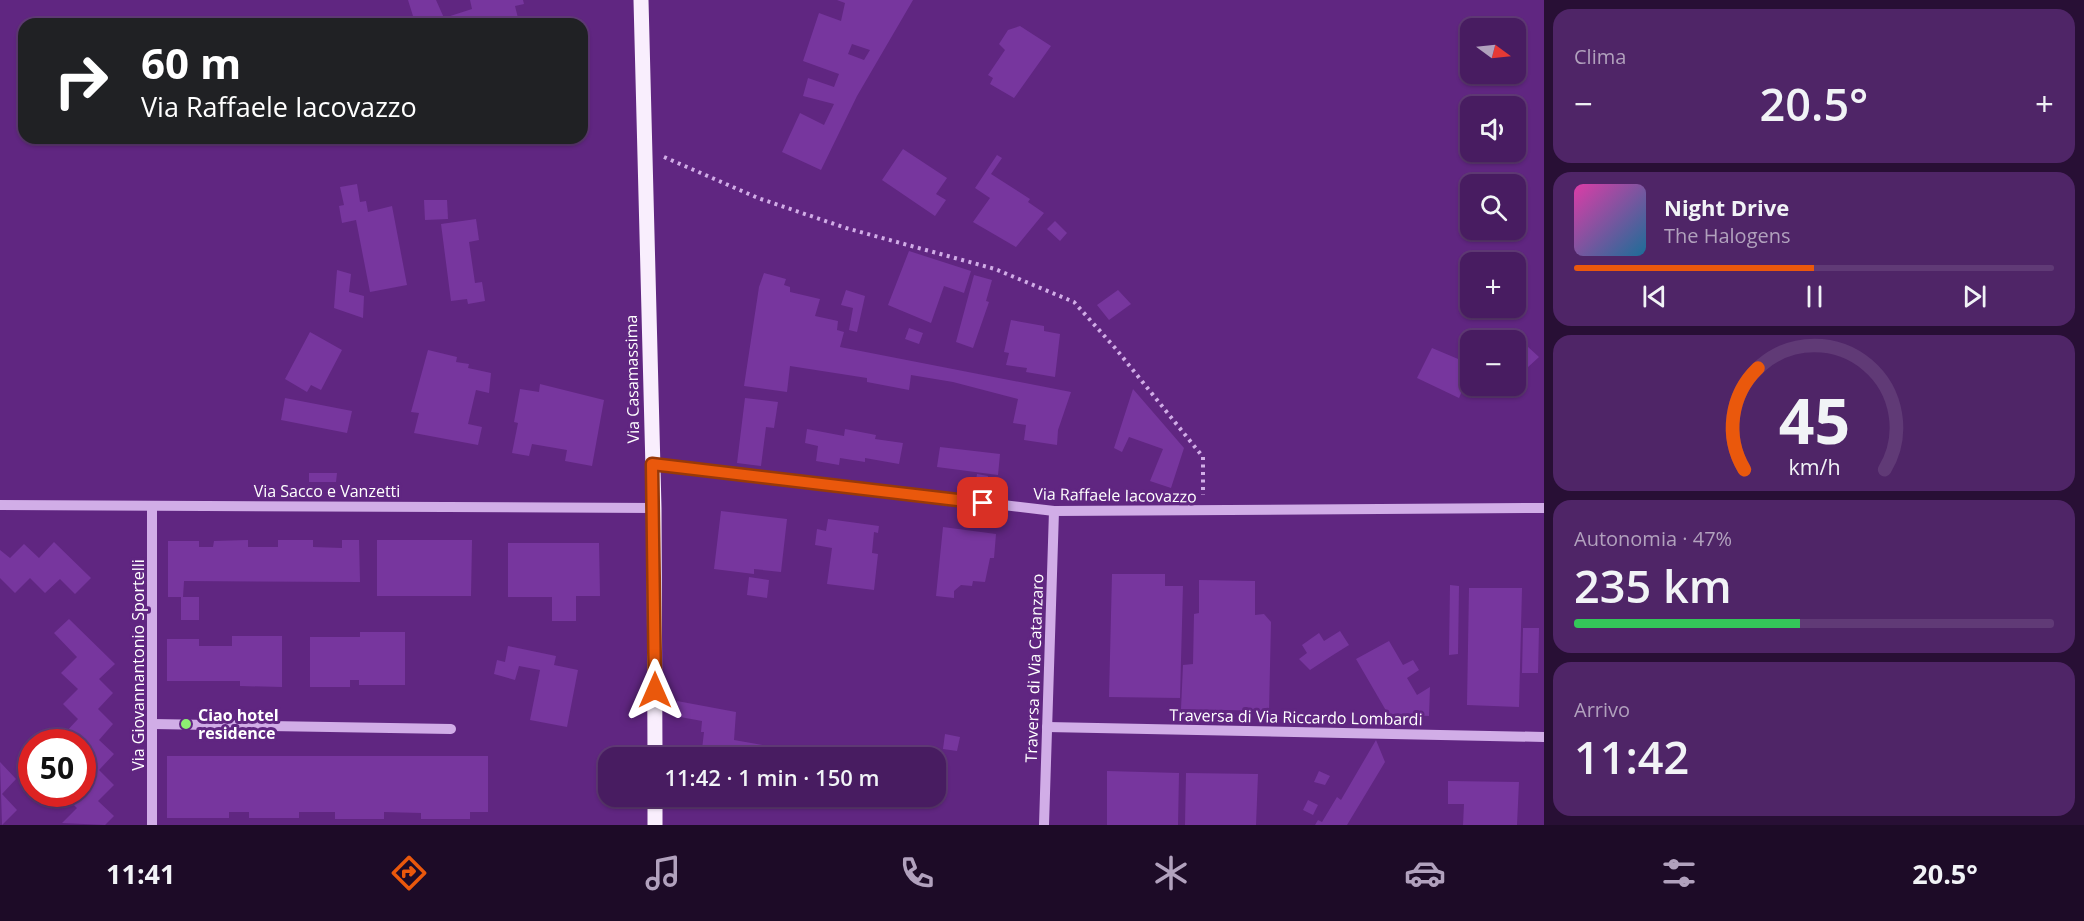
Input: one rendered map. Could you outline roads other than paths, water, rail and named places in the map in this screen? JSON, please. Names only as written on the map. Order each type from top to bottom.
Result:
[{"type":"main road","name":"Via Casamassima","points":[[641,0],[654,508],[655,747]]},
{"type":"main road","points":[[655,807],[655,825]]},
{"type":"street","name":"Via Raffaele Iacovazzo","points":[[652,464],[1054,512],[1544,508]]},
{"type":"street","name":"Via Sacco e Vanzetti","points":[[0,505],[654,508]]},
{"type":"street","name":"Via Giovannantonio Sportelli","points":[[152,506],[152,825]]},
{"type":"street","name":"Traversa di Via Catanzaro","points":[[1044,825],[1054,512]]},
{"type":"street","points":[[153,724],[452,729]]},
{"type":"street","name":"Traversa di Via Riccardo Lombardi","points":[[1047,727],[1544,737]]},
{"type":"place","name":"Ciao hotel residence","points":[[186,724]]}]
